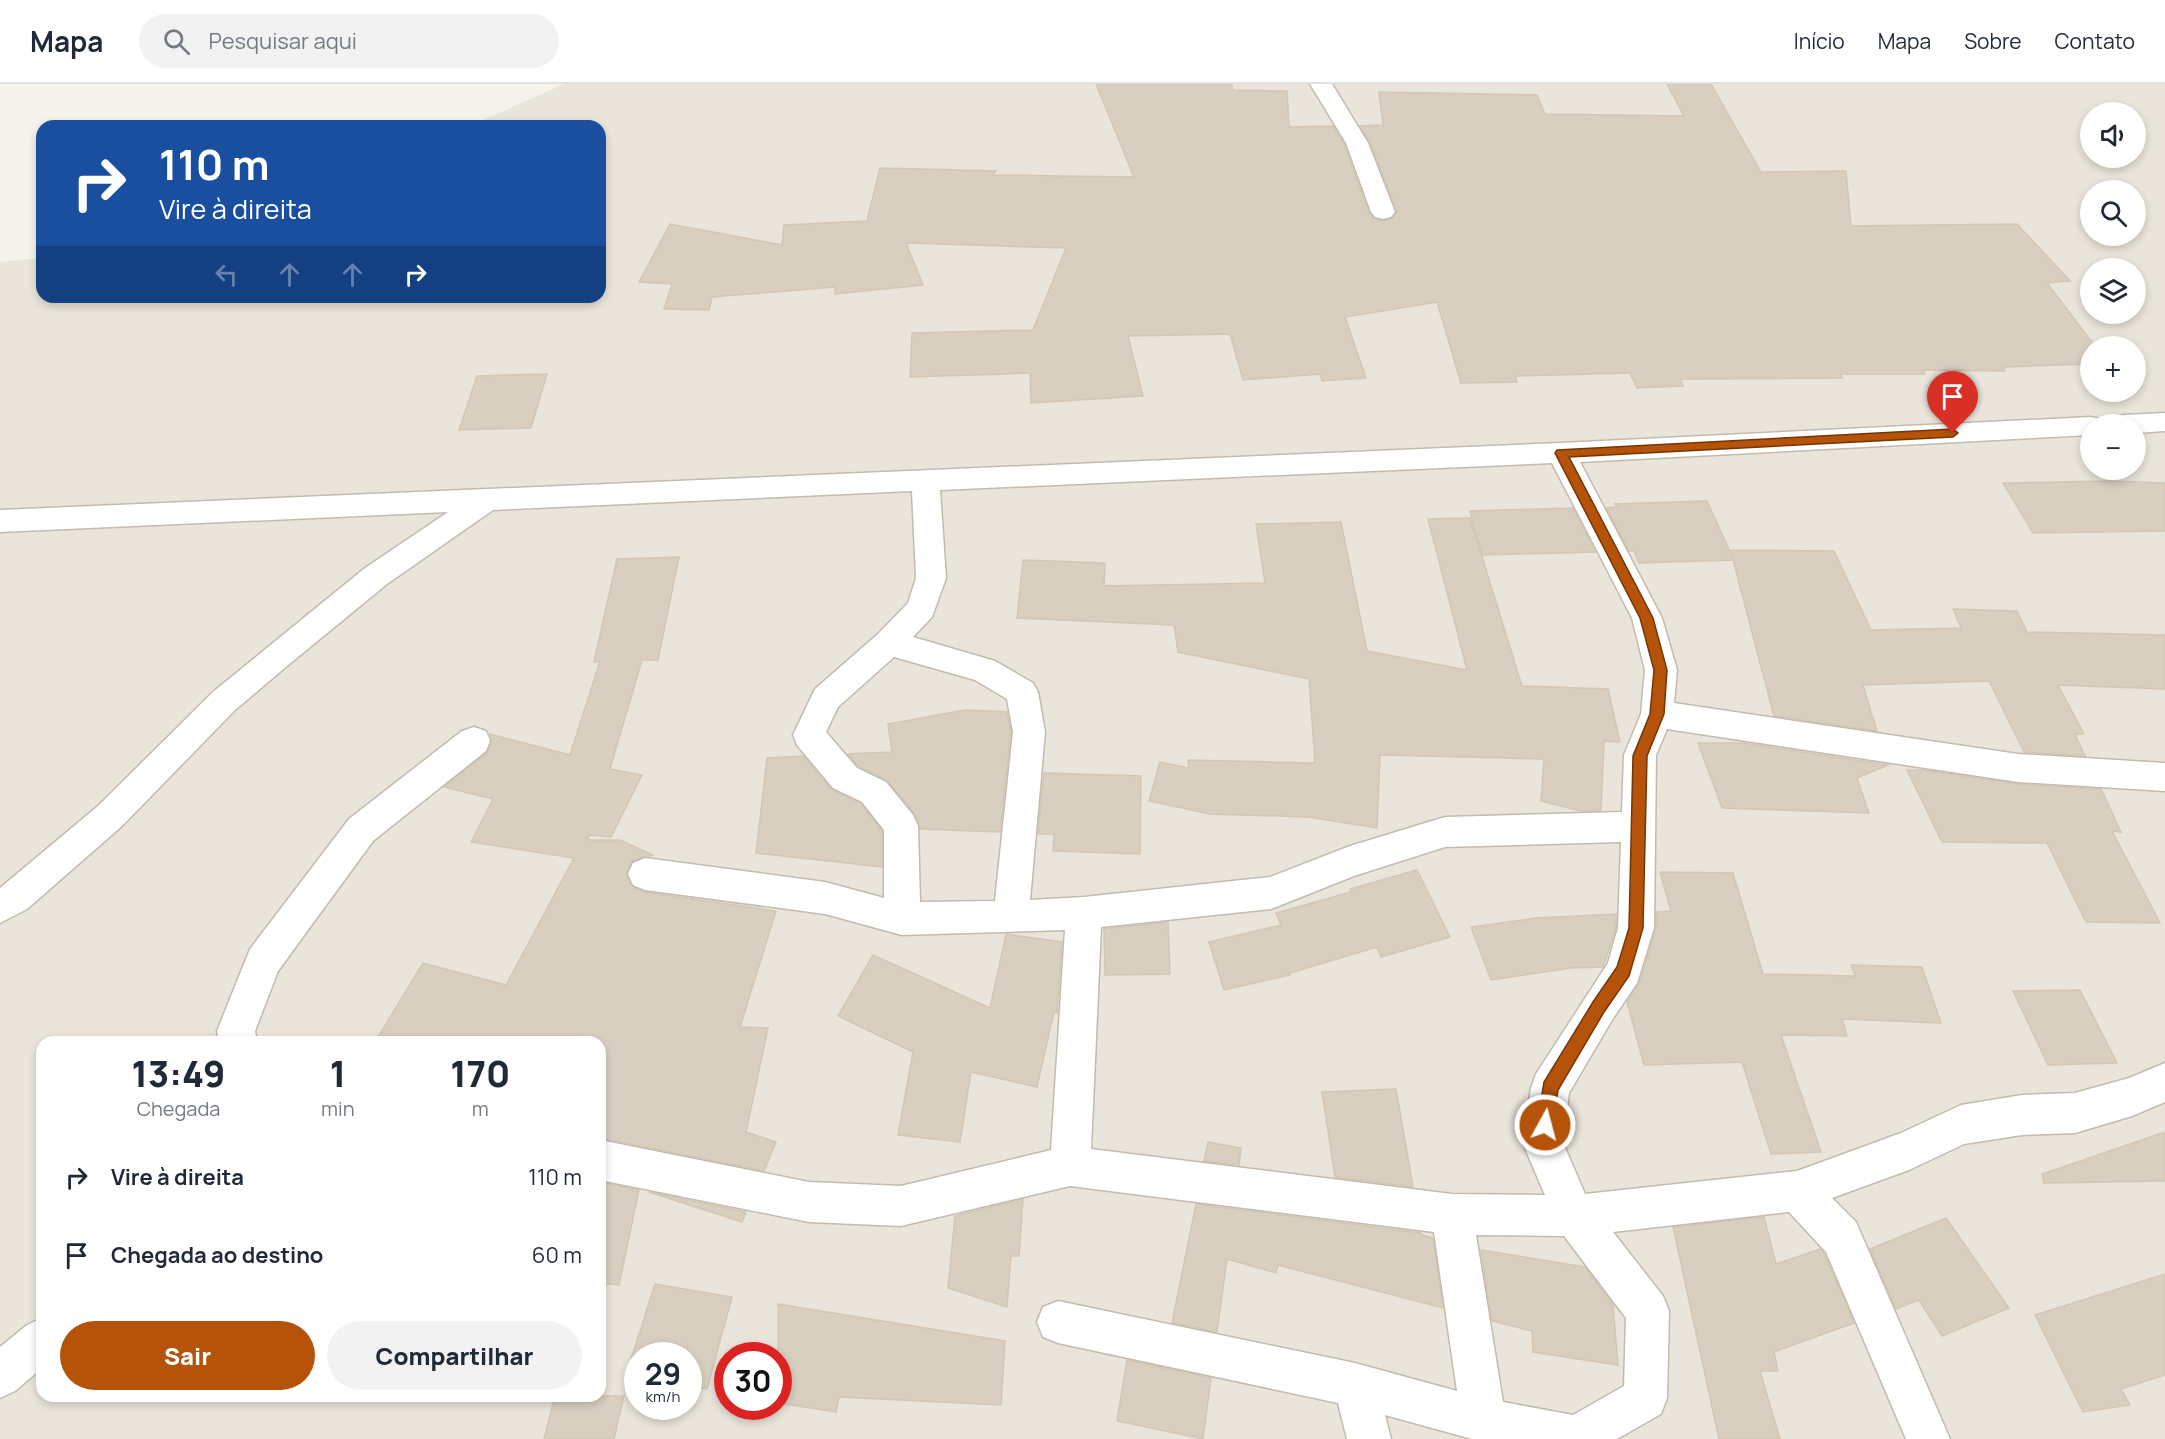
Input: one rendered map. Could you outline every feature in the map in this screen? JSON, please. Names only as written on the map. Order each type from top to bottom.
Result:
[{"type":"street","points":[[1321,84],[1357,143],[1383,212]]},
{"type":"street","points":[[2146,423],[2165,422]]},
{"type":"street","points":[[0,521],[1561,453],[2080,427]]},
{"type":"street","points":[[1058,1322],[1355,1384],[1484,1420],[1576,1438],[1645,1398],[1648,1311],[1575,1216],[1543,1144],[1550,1088],[1599,1007],[1624,971],[1636,928],[1640,756],[1657,714],[1661,670],[1647,618],[1561,453]]},
{"type":"street","points":[[902,919],[901,826],[874,792],[845,778],[809,735],[826,698],[889,643],[921,609],[931,578],[925,480]]},
{"type":"street","points":[[0,907],[14,898],[110,816],[224,701],[276,657],[376,576],[488,499]]},
{"type":"street","points":[[889,643],[984,670],[1022,692],[1029,732],[1011,917]]},
{"type":"street","points":[[1657,714],[2018,768],[2165,777]]},
{"type":"street","points":[[237,1036],[236,1031],[263,961],[361,830],[474,741]]},
{"type":"street","points":[[645,874],[825,898],[902,919],[1011,917],[1084,913],[1271,893],[1350,862],[1445,832],[1639,826]]},
{"type":"street","points":[[1070,1166],[1084,913]]},
{"type":"street","points":[[606,1161],[809,1202],[901,1206],[1070,1166],[1452,1214],[1575,1216],[1797,1191],[1908,1150],[1961,1125],[2022,1114],[2075,1113],[2132,1096],[2165,1082]]},
{"type":"street","points":[[1797,1191],[1841,1237],[1928,1439]]},
{"type":"street","points":[[1452,1214],[1484,1420]]},
{"type":"street","points":[[0,1376],[36,1345]]},
{"type":"street","points":[[1355,1384],[1369,1439]]},
{"type":"shaded area","points":[[564,84],[2165,84],[2165,1439],[0,1439],[0,262],[36,259],[36,303],[606,303],[606,120],[483,120]]},
{"type":"building","points":[[1096,84],[1232,84],[1232,90],[1287,91],[1289,127],[1333,126],[1344,144],[1369,213],[1374,219],[1382,221],[1393,218],[1397,211],[1370,142],[1360,126],[1383,125],[1379,92],[1537,95],[1545,114],[1684,116],[1667,84],[1711,84],[1761,172],[1846,171],[1851,226],[2017,224],[2070,281],[2047,283],[2087,336],[2080,336],[2080,364],[2003,367],[2005,371],[1923,370],[1925,374],[1840,374],[1842,378],[1680,379],[1683,386],[1637,388],[1630,373],[1515,376],[1517,382],[1461,383],[1437,302],[1345,317],[1366,378],[1322,381],[1320,374],[1243,380],[1230,334],[1128,336],[1143,396],[1031,403],[1030,373],[910,377],[912,333],[1033,330],[1066,248],[906,243],[923,285],[835,294],[835,287],[712,297],[709,310],[664,309],[672,284],[639,282],[670,224],[782,245],[784,225],[867,221],[880,168],[996,171],[993,175],[1134,177]]},
{"type":"building","points":[[547,374],[531,428],[459,430],[477,376]]},
{"type":"building","points":[[2109,481],[2165,483],[2165,531],[2033,533],[2003,483]]},
{"type":"building","points":[[1707,501],[1732,556],[1730,550],[1834,551],[1871,630],[1961,628],[1953,609],[2017,611],[2027,632],[2165,635],[2165,689],[2058,685],[2084,734],[2075,734],[2085,756],[2024,752],[1989,681],[1863,685],[1877,731],[1774,716],[1733,560],[1639,563],[1634,551],[1629,551],[1606,508],[1617,507],[1615,504]]},
{"type":"building","points":[[1573,508],[1595,552],[1482,555],[1470,511]]},
{"type":"building","points":[[1470,518],[1522,686],[1608,689],[1620,742],[1604,741],[1601,810],[1581,811],[1541,801],[1544,759],[1380,755],[1377,828],[1308,817],[1210,814],[1149,801],[1160,762],[1189,768],[1188,760],[1315,763],[1309,679],[1178,652],[1174,625],[1017,618],[1023,560],[1105,563],[1104,586],[1265,583],[1256,524],[1341,522],[1367,651],[1467,670],[1428,519]]},
{"type":"building","points":[[679,557],[658,660],[642,660],[610,769],[642,775],[611,837],[589,835],[588,840],[620,840],[653,855],[632,861],[626,873],[631,886],[644,892],[776,911],[740,1027],[768,1028],[746,1132],[776,1142],[764,1171],[606,1139],[606,1036],[379,1036],[423,963],[506,985],[574,858],[471,842],[493,799],[444,787],[487,753],[492,742],[490,734],[570,755],[600,661],[594,662],[617,559]]},
{"type":"building","points":[[965,710],[1007,712],[1011,732],[1000,832],[920,829],[915,814],[888,781],[858,766],[848,754],[892,752],[888,724]]},
{"type":"building","points":[[1698,743],[1743,743],[1888,765],[1857,778],[1869,813],[1722,808]]},
{"type":"building","points":[[803,756],[831,789],[861,804],[882,831],[882,867],[756,853],[767,758]]},
{"type":"building","points":[[1907,770],[1924,770],[2018,784],[2101,789],[2121,832],[2112,831],[2160,923],[2086,922],[2047,843],[1942,842]]},
{"type":"building","points":[[1044,773],[1141,776],[1140,854],[1053,851],[1054,834],[1038,834]]},
{"type":"building","points":[[1417,870],[1450,937],[1381,957],[1377,947],[1290,973],[1290,975],[1224,990],[1209,942],[1281,925],[1276,913]]},
{"type":"building","points":[[1660,872],[1733,873],[1763,974],[1855,976],[1851,965],[1922,967],[1941,1023],[1842,1019],[1847,1036],[1781,1035],[1821,1152],[1771,1154],[1742,1062],[1644,1065],[1627,1002],[1639,984],[1656,929],[1656,912],[1671,911]]},
{"type":"building","points":[[1616,914],[1616,928],[1603,967],[1571,968],[1491,980],[1471,927],[1536,918]]},
{"type":"building","points":[[1168,922],[1170,974],[1105,975],[1104,929]]},
{"type":"building","points":[[1006,934],[1062,942],[1057,1013],[1054,1012],[1037,1087],[971,1072],[960,1142],[898,1135],[913,1052],[838,1016],[873,955],[990,1008]]},
{"type":"building","points":[[2080,990],[2117,1063],[2048,1065],[2013,991]]},
{"type":"building","points":[[1396,1089],[1413,1187],[1335,1177],[1322,1092]]},
{"type":"building","points":[[2165,1132],[2165,1181],[2044,1183],[2042,1174]]},
{"type":"building","points":[[1208,1142],[1241,1148],[1239,1165],[1204,1161]]},
{"type":"building","points":[[606,1183],[639,1190],[619,1285],[606,1284]]},
{"type":"building","points":[[649,1192],[746,1212],[742,1222]]},
{"type":"building","points":[[1023,1199],[1019,1256],[1011,1256],[1007,1307],[948,1288],[955,1216]]},
{"type":"building","points":[[1196,1204],[1421,1233],[1433,1238],[1443,1308],[1278,1265],[1276,1273],[1227,1259],[1217,1332],[1172,1323]]},
{"type":"building","points":[[1764,1217],[1776,1264],[1820,1249],[1824,1253],[1854,1323],[1774,1352],[1778,1371],[1760,1371],[1780,1439],[1719,1439],[1673,1227]]},
{"type":"building","points":[[1946,1218],[2009,1308],[1942,1336],[1919,1300],[1896,1309],[1870,1249]]},
{"type":"building","points":[[1481,1250],[1585,1267],[1613,1305],[1618,1365],[1533,1352],[1532,1331],[1492,1321]]},
{"type":"building","points":[[2165,1274],[2165,1375],[2121,1389],[2130,1405],[2083,1412],[2035,1315]]},
{"type":"building","points":[[655,1284],[732,1297],[720,1342],[714,1342],[714,1363],[707,1389],[702,1388],[702,1342],[637,1342]]},
{"type":"building","points":[[778,1304],[1005,1341],[1001,1405],[839,1397],[836,1412],[792,1405],[792,1342],[778,1342]]},
{"type":"building","points":[[1127,1360],[1211,1378],[1203,1439],[1117,1421]]},
{"type":"building","points":[[606,1396],[624,1396],[614,1439],[544,1439],[553,1402],[606,1402]]},
{"type":"route","points":[[1545,1125],[1550,1088],[1599,1007],[1624,971],[1636,928],[1640,756],[1657,714],[1661,670],[1647,618],[1561,453],[1953,433]]}]
